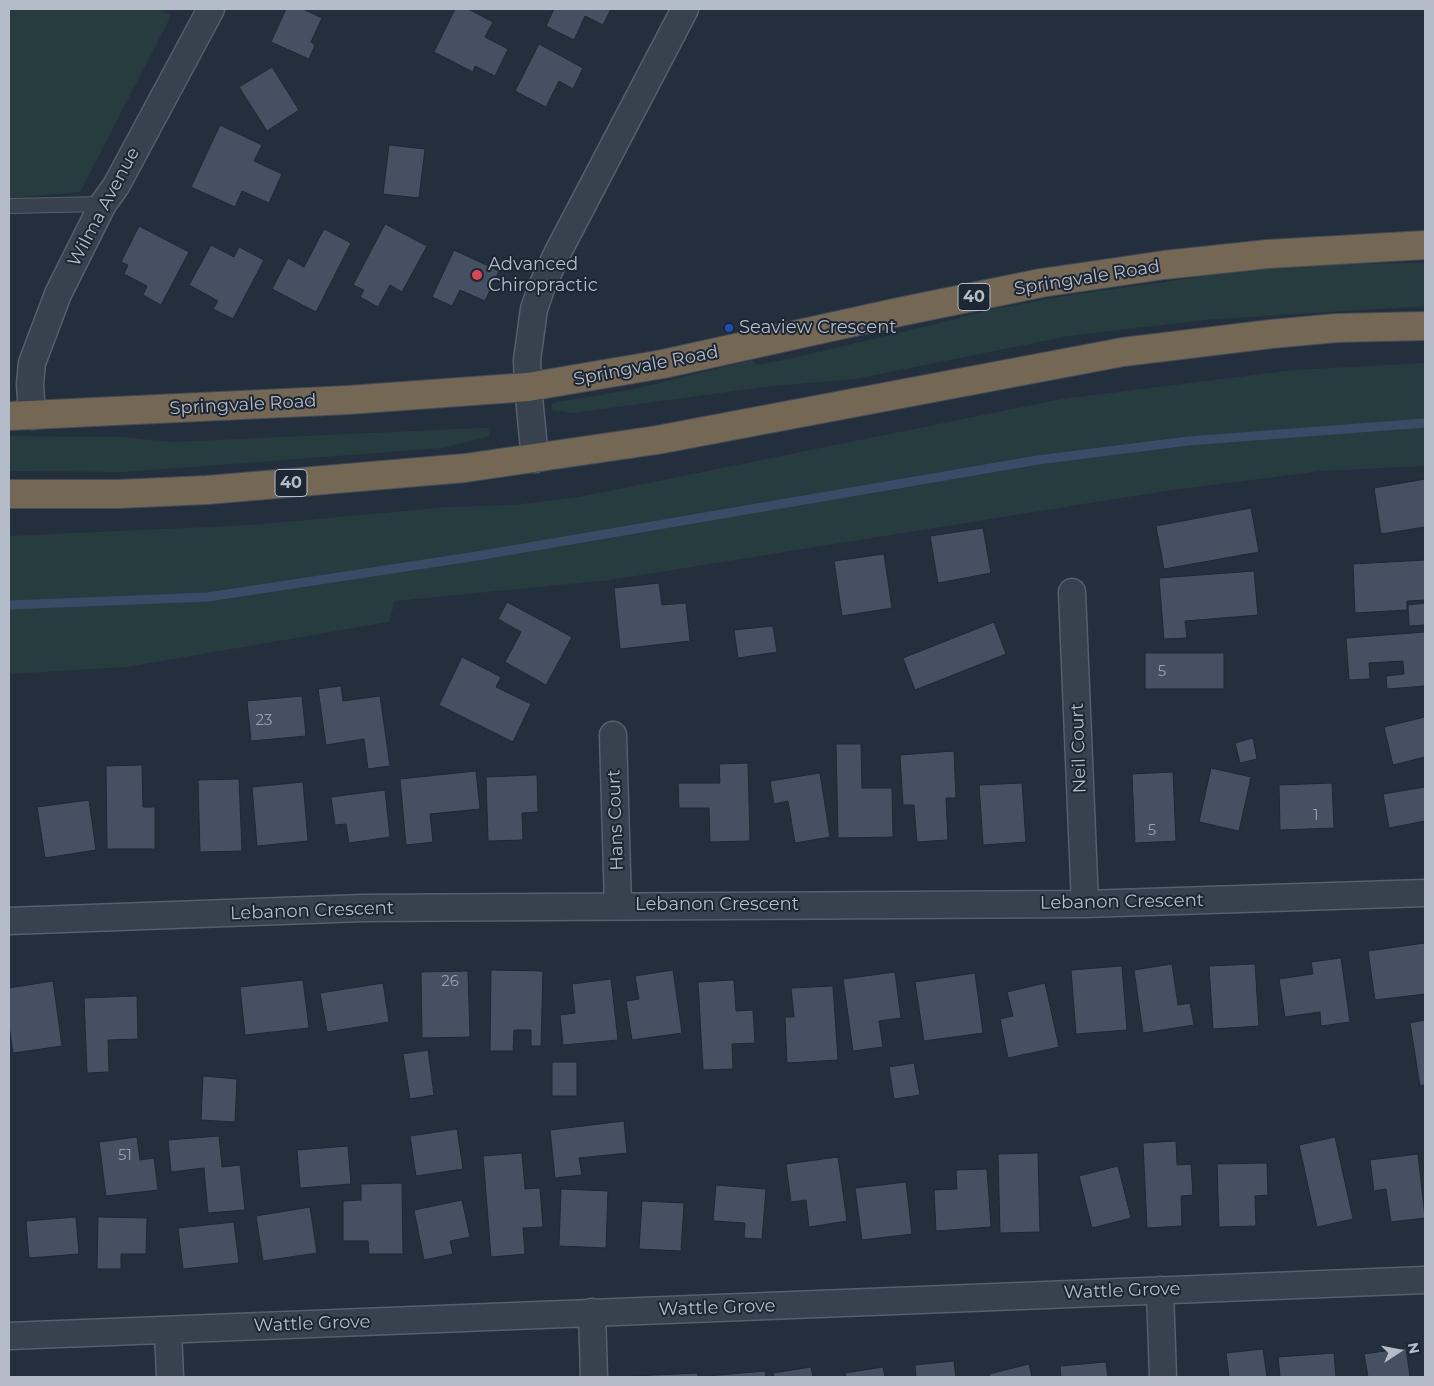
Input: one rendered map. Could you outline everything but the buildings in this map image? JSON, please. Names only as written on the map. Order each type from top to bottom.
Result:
[{"type":"highway","name":"Springvale Road","points":[[21,416],[348,400],[528,386],[663,364],[1041,283],[1128,270],[1251,256],[1425,244]]},
{"type":"highway","name":"40","points":[[9,494],[118,494],[207,490],[391,475],[535,459],[720,429],[1124,352],[1271,334],[1425,326]]},
{"type":"street","name":"Wilma Avenue","points":[[21,416],[30,384],[32,363],[58,294],[103,204],[116,186],[211,9]]},
{"type":"street","points":[[535,459],[527,360],[531,325],[542,286],[685,9]]},
{"type":"street","name":"Neil Court","points":[[1072,592],[1085,904]]},
{"type":"street","name":"Hans Court","points":[[613,735],[618,906]]},
{"type":"street","name":"Lebanon Crescent","points":[[9,921],[363,908],[1085,904],[1425,892]]},
{"type":"street","name":"Wattle Grove","points":[[9,1336],[1425,1280]]},
{"type":"street","points":[[1160,1290],[1163,1377]]},
{"type":"street","points":[[592,1312],[594,1377]]},
{"type":"street","points":[[168,1330],[170,1377]]},
{"type":"lane","points":[[9,206],[103,204]]},
{"type":"green space","points":[[9,9],[161,9],[171,16],[80,192],[9,198]]},
{"type":"green space","points":[[1425,263],[1425,306],[1204,320],[1069,336],[855,379],[772,386],[573,413],[552,410],[552,403],[630,390],[752,360],[757,365],[793,358],[989,310],[1065,296],[1255,269],[1338,264]]},
{"type":"green space","points":[[1425,363],[1425,466],[1321,471],[1165,491],[610,580],[395,601],[389,622],[126,667],[9,674],[9,536],[252,525],[448,507],[513,505],[579,497],[1062,399],[1294,370]]},
{"type":"green space","points":[[488,428],[490,436],[443,448],[125,472],[9,471],[9,436],[120,437],[173,442]]},
{"type":"waterway","points":[[9,605],[208,597],[477,556],[1038,460],[1188,441],[1425,423]]},
{"type":"place","name":"Advanced Chiropractic","points":[[477,275]]},
{"type":"place","name":"Seaview Crescent","points":[[729,328]]}]
